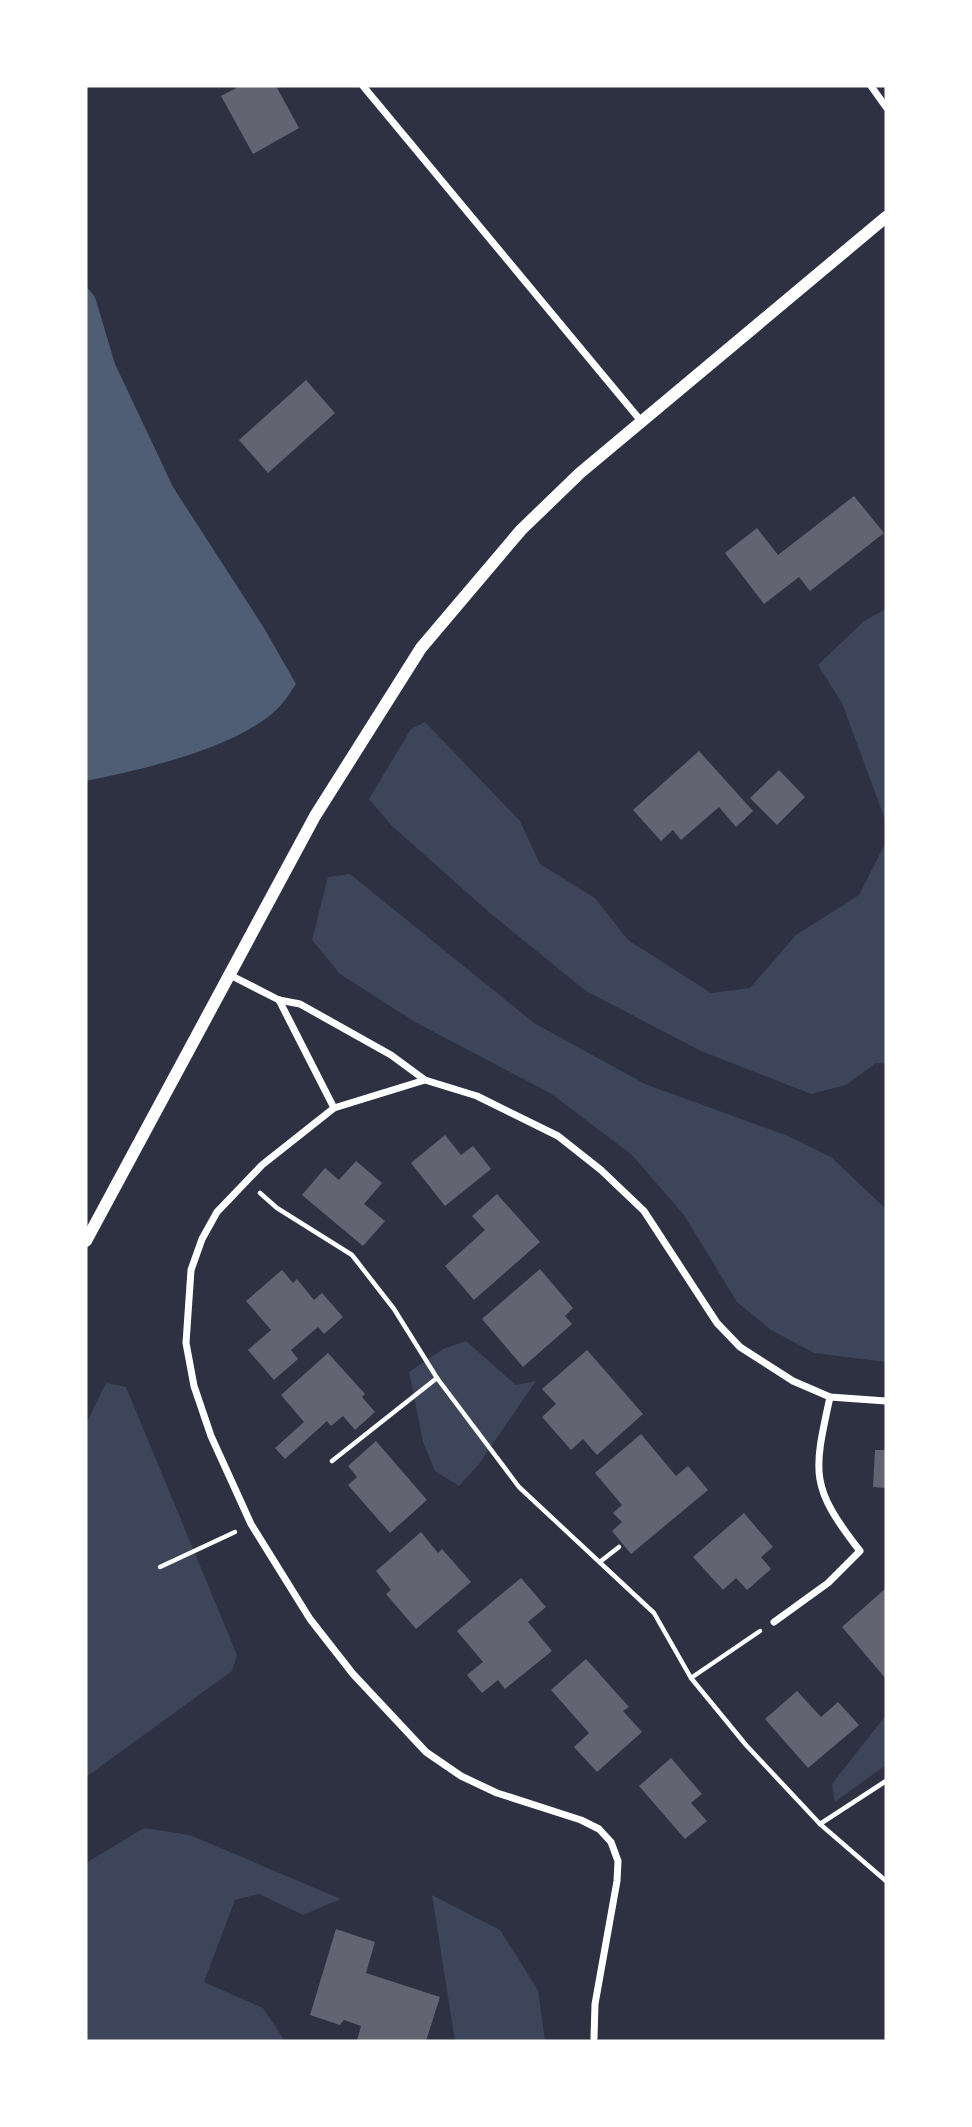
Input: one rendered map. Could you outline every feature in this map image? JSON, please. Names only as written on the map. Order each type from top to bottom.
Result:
[{"type":"street","points":[[363,86],[641,421]]},
{"type":"street","points":[[871,86],[886,107]]},
{"type":"street","points":[[86,1241],[315,816],[421,648],[521,530],[641,421],[886,217]]},
{"type":"street","points":[[230,975],[279,1000],[300,1003],[391,1055],[425,1080],[513,1111],[575,1149],[644,1211],[717,1323],[740,1347],[793,1381],[830,1397],[886,1401]]},
{"type":"street","points":[[279,1000],[334,1108]]},
{"type":"street","points":[[425,1080],[334,1108],[300,1132],[246,1181],[217,1212],[202,1239],[191,1270],[186,1343],[194,1386],[211,1436],[251,1524],[310,1619],[353,1674],[426,1752],[461,1776],[497,1793],[581,1820],[599,1829],[611,1842],[618,1861],[617,1881],[595,2004],[594,2038]]},
{"type":"street","points":[[774,1622],[828,1583],[860,1551],[832,1515],[823,1494],[816,1459],[830,1397]]},
{"type":"path","points":[[246,1181],[276,1208],[352,1255],[394,1309],[437,1378],[519,1487],[654,1613],[691,1678],[737,1736],[820,1824],[886,1881]]},
{"type":"path","points":[[332,1461],[437,1378]]},
{"type":"path","points":[[160,1567],[251,1524]]},
{"type":"path","points":[[601,1561],[619,1547]]},
{"type":"path","points":[[691,1678],[774,1622]]},
{"type":"path","points":[[820,1824],[886,1781]]},
{"type":"shaded area","points":[[86,286],[95,297],[115,364],[173,487],[264,628],[296,684],[280,706],[263,721],[241,734],[161,764],[86,781]]},
{"type":"shaded area","points":[[886,609],[886,822],[842,703],[818,665],[864,621]]},
{"type":"shaded area","points":[[425,722],[520,821],[540,864],[595,898],[628,940],[711,993],[750,988],[796,935],[859,895],[886,842],[886,1063],[876,1063],[846,1085],[811,1094],[701,1051],[586,991],[490,913],[392,826],[369,799],[411,729]]},
{"type":"shaded area","points":[[350,874],[534,1023],[645,1084],[788,1136],[831,1157],[886,1209],[886,1362],[814,1353],[771,1330],[737,1302],[684,1215],[632,1155],[550,1093],[415,1022],[340,974],[312,940],[328,877]]},
{"type":"shaded area","points":[[466,1341],[516,1385],[536,1381],[479,1464],[459,1486],[435,1471],[423,1442],[409,1372],[443,1349]]},
{"type":"shaded area","points":[[106,1383],[126,1387],[237,1655],[232,1671],[86,1777],[86,1424]]},
{"type":"shaded area","points":[[886,1715],[886,1765],[835,1802],[832,1784]]},
{"type":"shaded area","points":[[144,1828],[190,1835],[341,1899],[303,1915],[259,1894],[235,1900],[204,1982],[263,2008],[285,2041],[86,2041],[86,1863]]},
{"type":"shaded area","points":[[432,1895],[500,1930],[538,1990],[545,2041],[455,2041]]},
{"type":"building","points":[[240,86],[276,86],[299,128],[253,154],[221,96]]},
{"type":"building","points":[[306,380],[335,413],[268,473],[239,440]]},
{"type":"building","points":[[854,496],[884,533],[810,591],[799,577],[764,604],[725,553],[757,528],[778,555]]},
{"type":"building","points":[[699,751],[753,811],[736,827],[719,807],[681,840],[673,830],[661,841],[633,810]]},
{"type":"building","points":[[779,770],[805,797],[777,825],[750,798]]},
{"type":"building","points":[[445,1135],[461,1155],[473,1146],[491,1169],[445,1206],[411,1163]]},
{"type":"building","points":[[356,1161],[382,1183],[364,1204],[385,1221],[363,1246],[302,1195],[325,1168],[339,1180]]},
{"type":"building","points":[[497,1194],[540,1242],[474,1300],[445,1266],[485,1230],[472,1216]]},
{"type":"building","points":[[540,1269],[573,1308],[565,1316],[572,1324],[523,1367],[482,1319]]},
{"type":"building","points":[[282,1270],[293,1283],[297,1279],[314,1300],[322,1293],[343,1317],[324,1334],[318,1327],[291,1350],[298,1359],[274,1380],[248,1350],[271,1330],[246,1301]]},
{"type":"building","points":[[587,1350],[643,1414],[597,1455],[583,1439],[571,1450],[542,1417],[556,1404],[542,1389]]},
{"type":"building","points":[[328,1353],[365,1394],[362,1397],[375,1412],[355,1430],[343,1416],[331,1426],[327,1421],[285,1459],[275,1448],[304,1422],[281,1395]]},
{"type":"building","points":[[641,1434],[676,1476],[688,1466],[708,1490],[631,1554],[612,1531],[622,1522],[613,1513],[622,1505],[595,1473]]},
{"type":"building","points":[[376,1441],[427,1500],[390,1533],[348,1485],[357,1477],[348,1466]]},
{"type":"building","points":[[875,1450],[886,1450],[886,1488],[873,1487]]},
{"type":"building","points":[[744,1513],[773,1547],[761,1557],[771,1569],[747,1590],[736,1578],[723,1590],[693,1557]]},
{"type":"building","points":[[421,1532],[438,1553],[442,1549],[471,1582],[416,1629],[386,1594],[391,1590],[376,1571]]},
{"type":"building","points":[[521,1578],[546,1607],[528,1622],[552,1651],[505,1689],[498,1680],[482,1693],[467,1675],[483,1662],[457,1631]]},
{"type":"building","points":[[886,1588],[886,1679],[842,1627]]},
{"type":"building","points":[[586,1659],[629,1707],[623,1711],[642,1732],[597,1772],[574,1747],[589,1733],[551,1690]]},
{"type":"building","points":[[797,1691],[821,1717],[838,1702],[859,1725],[808,1768],[765,1719]]},
{"type":"building","points":[[671,1758],[702,1794],[691,1803],[707,1821],[685,1839],[639,1786]]},
{"type":"building","points":[[336,1929],[375,1942],[366,1973],[440,1997],[426,2041],[361,2041],[357,2040],[361,2026],[344,2020],[340,2025],[310,2015]]}]
